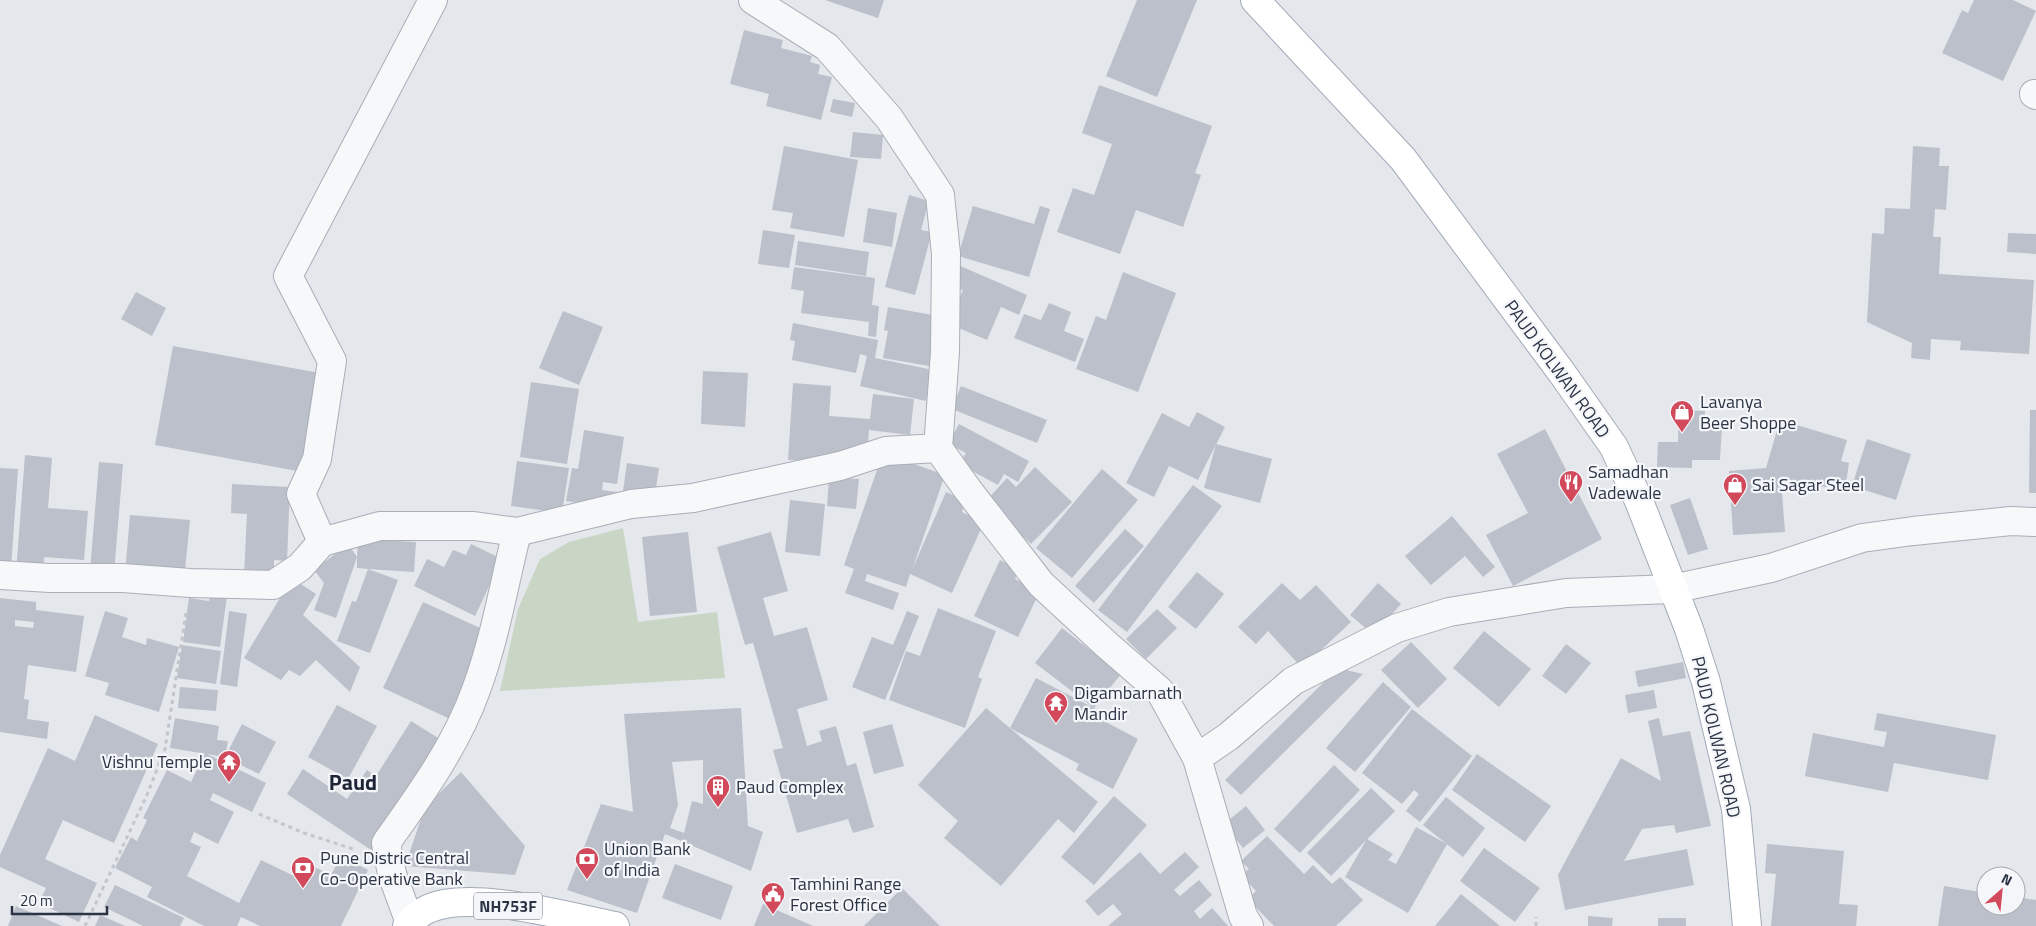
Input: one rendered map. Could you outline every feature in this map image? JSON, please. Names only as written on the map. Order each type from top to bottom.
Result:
[{"type":"main road","name":"PAUD KOLWAN ROAD","points":[[1256,0],[1403,160],[1614,447],[1639,501],[1689,629],[1706,682],[1736,809],[1747,926]]},
{"type":"main road","name":"NH753F","points":[[409,924],[428,909],[450,903],[475,902],[522,907],[615,926]]},
{"type":"street","points":[[322,542],[301,494],[317,459],[332,362],[288,276],[433,0]]},
{"type":"street","points":[[753,0],[827,48],[889,118],[940,195],[946,254],[945,352],[938,448],[1041,584],[1106,645],[1160,691],[1197,758],[1243,916],[1249,926]]},
{"type":"street","points":[[0,576],[123,578],[190,583],[273,585],[300,567],[322,542],[380,526],[474,526],[517,532],[631,504],[693,498],[840,466],[886,450],[938,448]]},
{"type":"street","points":[[1197,758],[1229,736],[1293,681],[1397,628],[1449,612],[1566,594],[1672,588],[1771,568],[1862,538],[2011,521],[2036,522]]},
{"type":"street","points":[[409,924],[390,867],[386,843],[444,757],[476,691],[493,634],[517,532]]},
{"type":"path","points":[[85,926],[147,795],[165,749],[190,583]]},
{"type":"path","points":[[259,814],[304,833],[350,847],[390,867]]},
{"type":"path","points":[[1536,917],[1536,926]]},
{"type":"green space","points":[[623,528],[638,622],[717,612],[725,678],[500,691],[518,609],[540,559],[569,542]]},
{"type":"building","points":[[825,0],[884,0],[878,18]]},
{"type":"building","points":[[1137,0],[1197,0],[1157,97],[1106,76]]},
{"type":"building","points":[[1974,0],[2013,0],[2036,11],[2003,81],[1942,53],[1962,10],[1968,13]]},
{"type":"building","points":[[744,30],[783,40],[781,48],[812,56],[810,62],[820,65],[818,74],[832,77],[821,120],[766,106],[769,94],[730,84]]},
{"type":"building","points":[[1099,85],[1212,126],[1195,173],[1201,175],[1183,227],[1136,210],[1120,254],[1057,232],[1073,188],[1094,195],[1112,144],[1082,133]]},
{"type":"building","points":[[833,99],[855,103],[852,117],[830,112]]},
{"type":"building","points":[[853,132],[883,135],[881,159],[850,157]]},
{"type":"building","points":[[784,146],[858,160],[844,237],[790,228],[793,213],[772,210]]},
{"type":"building","points":[[1913,146],[1940,148],[1939,166],[1949,166],[1946,210],[1935,209],[1933,237],[1941,237],[1939,274],[2034,280],[2029,354],[1960,350],[1961,341],[1931,339],[1930,360],[1911,358],[1912,343],[1867,322],[1872,233],[1884,234],[1885,208],[1910,209]]},
{"type":"building","points":[[909,195],[929,201],[921,230],[932,232],[915,295],[885,287]]},
{"type":"building","points":[[973,206],[1034,224],[1040,206],[1050,209],[1029,277],[958,256]]},
{"type":"building","points":[[868,208],[897,213],[892,247],[863,242]]},
{"type":"building","points":[[763,230],[795,235],[789,268],[758,264]]},
{"type":"building","points":[[2008,233],[2036,234],[2036,254],[2007,252]]},
{"type":"building","points":[[798,241],[869,252],[866,276],[795,265]]},
{"type":"building","points":[[958,265],[1027,295],[1019,315],[1001,307],[987,340],[949,324],[963,290],[949,285]]},
{"type":"building","points":[[794,267],[875,278],[872,305],[879,306],[876,337],[868,336],[869,322],[801,313],[804,291],[791,289]]},
{"type":"building","points":[[1123,272],[1176,293],[1138,392],[1076,369],[1096,316],[1106,320]]},
{"type":"building","points":[[136,292],[166,308],[152,336],[121,319]]},
{"type":"building","points":[[1049,303],[1071,312],[1064,331],[1084,339],[1075,362],[1014,338],[1024,314],[1041,320]]},
{"type":"building","points":[[888,307],[938,316],[929,366],[883,358],[888,331],[884,330]]},
{"type":"building","points":[[563,311],[603,327],[579,385],[539,368]]},
{"type":"building","points":[[793,323],[878,340],[875,358],[933,370],[926,401],[860,386],[867,356],[860,354],[856,373],[792,360],[795,341],[790,340]]},
{"type":"building","points":[[173,346],[325,374],[308,473],[155,445]]},
{"type":"building","points":[[703,371],[748,373],[745,427],[701,424]]},
{"type":"building","points":[[531,382],[579,389],[567,464],[520,457]]},
{"type":"building","points":[[793,383],[831,386],[829,416],[870,419],[873,394],[914,399],[910,435],[869,430],[867,459],[826,462],[788,460]]},
{"type":"building","points":[[961,386],[1047,420],[1037,443],[952,409]]},
{"type":"building","points":[[1679,410],[1705,411],[1705,424],[1722,425],[1720,460],[1692,460],[1692,468],[1657,467],[1658,442],[1678,442]]},
{"type":"building","points":[[2030,410],[2036,410],[2036,493],[2029,493]]},
{"type":"building","points":[[1197,412],[1225,427],[1198,480],[1169,466],[1154,497],[1126,483],[1162,413],[1189,427]]},
{"type":"building","points":[[1780,420],[1847,440],[1841,461],[1849,463],[1845,490],[1781,480],[1785,532],[1733,535],[1729,471],[1766,468]]},
{"type":"building","points":[[959,424],[1029,461],[1018,482],[1004,474],[998,485],[959,464],[966,453],[948,444]]},
{"type":"building","points":[[1545,429],[1602,539],[1513,586],[1486,535],[1528,513],[1497,454]]},
{"type":"building","points":[[584,430],[624,437],[617,484],[603,482],[602,490],[617,492],[616,504],[599,506],[566,501],[572,468],[578,469]]},
{"type":"building","points":[[1867,439],[1911,454],[1896,500],[1852,486]]},
{"type":"building","points":[[1216,444],[1272,459],[1260,503],[1204,488]]},
{"type":"building","points":[[883,453],[945,475],[912,570],[946,492],[966,501],[962,512],[984,522],[952,593],[910,574],[906,587],[867,574],[865,581],[899,593],[893,610],[845,593],[854,569],[844,565]]},
{"type":"building","points":[[25,455],[52,458],[48,508],[88,511],[84,560],[44,557],[43,574],[16,572]]},
{"type":"building","points":[[517,461],[569,468],[562,513],[511,506]]},
{"type":"building","points":[[99,462],[123,464],[114,573],[90,571]]},
{"type":"building","points":[[627,463],[659,468],[655,495],[623,491]]},
{"type":"building","points":[[1035,467],[1072,502],[1031,544],[986,501],[1007,478],[1016,487]]},
{"type":"building","points":[[0,468],[18,469],[11,568],[0,567]]},
{"type":"building","points":[[1102,469],[1138,500],[1072,578],[1036,548]]},
{"type":"building","points":[[829,477],[859,479],[856,509],[827,506]]},
{"type":"building","points":[[232,484],[290,487],[287,561],[274,560],[274,578],[244,577],[247,514],[231,513]]},
{"type":"building","points":[[1193,485],[1222,506],[1127,632],[1098,610]]},
{"type":"building","points":[[1690,498],[1708,549],[1688,555],[1670,505]]},
{"type":"building","points":[[790,500],[825,504],[820,556],[785,552]]},
{"type":"building","points":[[130,515],[190,520],[184,581],[125,574]]},
{"type":"building","points":[[1452,516],[1495,567],[1483,577],[1465,556],[1431,585],[1405,556]]},
{"type":"building","points":[[1125,529],[1144,546],[1094,603],[1075,586]]},
{"type":"building","points":[[688,532],[697,612],[650,616],[642,537]]},
{"type":"building","points":[[771,532],[788,591],[763,598],[774,636],[807,627],[828,700],[797,709],[807,746],[822,741],[819,731],[836,726],[847,766],[856,763],[874,827],[853,833],[848,819],[797,833],[773,750],[783,748],[753,643],[745,645],[717,547]]},
{"type":"building","points":[[358,539],[416,542],[414,572],[357,568]]},
{"type":"building","points":[[348,544],[357,557],[336,618],[314,610],[324,583],[314,570]]},
{"type":"building","points":[[471,544],[502,559],[475,616],[414,586],[427,559],[444,567],[453,550],[466,555]]},
{"type":"building","points":[[1000,560],[1019,569],[1015,579],[1040,591],[1018,637],[974,616]]},
{"type":"building","points":[[368,569],[398,580],[370,653],[337,641],[352,601],[356,602]]},
{"type":"building","points":[[1197,572],[1224,594],[1196,629],[1168,607]]},
{"type":"building","points":[[292,578],[316,594],[303,615],[360,667],[350,692],[316,660],[300,676],[289,670],[281,680],[244,658]]},
{"type":"building","points":[[1282,583],[1300,600],[1316,585],[1351,622],[1302,668],[1268,631],[1256,644],[1238,627]]},
{"type":"building","points":[[1378,583],[1401,604],[1374,635],[1350,615]]},
{"type":"building","points":[[210,594],[227,596],[220,647],[183,642],[189,598],[209,601]]},
{"type":"building","points":[[0,598],[36,602],[36,610],[84,616],[76,672],[28,665],[24,699],[29,700],[27,719],[49,722],[47,739],[0,732]],"holes":[[[15,620],[34,622],[33,628],[15,626]]]},
{"type":"building","points":[[423,602],[489,632],[448,718],[383,688]]},
{"type":"building","points":[[938,608],[996,631],[978,677],[982,679],[965,728],[889,700],[906,651],[920,656]]},
{"type":"building","points":[[1157,609],[1177,628],[1146,659],[1126,639]]},
{"type":"building","points":[[105,611],[128,618],[122,637],[146,645],[147,638],[179,647],[159,712],[105,695],[109,683],[85,676]]},
{"type":"building","points":[[229,611],[247,614],[237,687],[220,684]]},
{"type":"building","points":[[907,611],[919,616],[885,700],[852,687],[872,637],[893,645]]},
{"type":"building","points":[[1062,628],[1121,674],[1094,708],[1035,663]]},
{"type":"building","points":[[1484,631],[1531,669],[1499,707],[1453,668]]},
{"type":"building","points":[[1411,642],[1447,679],[1418,708],[1381,670]]},
{"type":"building","points":[[1566,644],[1591,663],[1566,694],[1542,676]]},
{"type":"building","points":[[182,645],[221,651],[216,684],[177,678]]},
{"type":"building","points":[[1683,662],[1686,678],[1638,687],[1635,671]]},
{"type":"building","points":[[1346,670],[1363,674],[1241,795],[1225,780],[1327,679]]},
{"type":"building","name":"Digambarnath Mandir","points":[[1036,678],[1105,714],[1102,720],[1138,739],[1113,789],[1076,770],[1079,764],[1010,728]]},
{"type":"building","points":[[1383,682],[1411,707],[1355,772],[1326,748]]},
{"type":"building","points":[[180,687],[218,690],[216,711],[178,708]]},
{"type":"building","points":[[1654,690],[1657,708],[1628,713],[1625,695]]},
{"type":"building","points":[[337,705],[377,726],[348,779],[308,757]]},
{"type":"building","name":"Paud Complex","points":[[741,708],[748,826],[763,832],[751,871],[665,834],[637,913],[567,890],[601,804],[633,812],[624,714]],"holes":[[[703,760],[703,804],[692,801],[684,833],[670,828],[678,805],[672,762]]]},
{"type":"building","points":[[986,708],[1098,802],[1074,833],[1058,819],[1001,886],[944,838],[958,821],[918,785]]},
{"type":"building","points":[[1412,709],[1472,756],[1420,822],[1406,811],[1419,794],[1414,790],[1402,804],[1362,773]]},
{"type":"building","points":[[1877,713],[1996,735],[1988,780],[1894,763],[1888,792],[1805,776],[1813,733],[1884,747],[1887,732],[1874,730]]},
{"type":"building","points":[[95,715],[158,744],[114,843],[63,820],[45,859],[97,883],[79,922],[39,903],[46,888],[0,867],[0,855],[48,748],[75,761]]},
{"type":"building","points":[[175,718],[219,726],[217,740],[228,741],[225,757],[170,748]]},
{"type":"building","points":[[1659,718],[1663,736],[1690,731],[1711,826],[1676,833],[1674,825],[1642,829],[1624,861],[1687,849],[1694,885],[1565,910],[1558,875],[1621,758],[1661,781],[1648,721]]},
{"type":"building","points":[[411,721],[443,741],[371,850],[287,794],[303,769],[347,799],[367,770],[376,776]]},
{"type":"building","points":[[242,724],[276,742],[259,774],[225,757]]},
{"type":"building","points":[[892,724],[904,766],[874,774],[863,732]]},
{"type":"building","points":[[205,753],[266,783],[252,812],[213,793],[210,800],[234,812],[218,844],[194,832],[190,842],[201,847],[187,876],[239,903],[261,860],[292,875],[296,867],[307,873],[310,865],[331,875],[341,856],[368,870],[341,926],[260,926],[241,917],[237,926],[204,926],[147,897],[152,887],[115,868],[131,837],[137,841],[147,820],[143,818],[167,770],[191,782]]},
{"type":"building","points":[[1477,754],[1551,806],[1525,842],[1452,790]]},
{"type":"building","points":[[1334,765],[1360,790],[1300,853],[1274,829]]},
{"type":"building","points":[[461,772],[525,846],[515,875],[405,866],[425,807]]},
{"type":"building","points":[[1371,788],[1395,811],[1331,876],[1307,853]]},
{"type":"building","points":[[1114,796],[1147,825],[1094,885],[1061,857]]},
{"type":"building","points":[[1446,797],[1485,828],[1463,857],[1423,825]]},
{"type":"building","points":[[1246,806],[1265,830],[1243,848],[1224,824]]},
{"type":"building","points":[[1416,827],[1447,844],[1408,913],[1345,877],[1367,839],[1393,854],[1388,860],[1396,864]]},
{"type":"building","points":[[1267,836],[1304,874],[1313,865],[1332,884],[1340,877],[1363,900],[1336,926],[1274,926],[1248,899],[1256,891],[1241,875],[1249,869],[1241,861]]},
{"type":"building","points":[[1767,844],[1844,851],[1839,904],[1858,905],[1856,926],[1771,926],[1776,874],[1765,873]]},
{"type":"building","points":[[1484,848],[1540,888],[1515,922],[1460,881]]},
{"type":"building","points":[[1140,852],[1160,874],[1185,852],[1199,867],[1174,890],[1180,896],[1199,880],[1212,895],[1194,911],[1200,919],[1212,908],[1228,926],[1108,926],[1122,914],[1113,904],[1098,916],[1085,901]]},
{"type":"building","points":[[675,864],[733,886],[721,920],[662,898]]},
{"type":"building","points":[[115,885],[184,918],[180,926],[143,926],[104,907]]},
{"type":"building","points":[[1944,886],[1976,891],[1976,916],[2026,916],[2026,898],[2036,900],[2036,926],[1938,926]]},
{"type":"building","points":[[902,888],[940,926],[864,926]]},
{"type":"building","points":[[1461,894],[1500,926],[1435,926]]},
{"type":"building","name":"Tamhini Range Forest Office","points":[[763,904],[813,926],[754,926]]},
{"type":"building","points":[[16,906],[62,926],[8,926]]},
{"type":"building","points":[[100,915],[125,926],[95,926]]},
{"type":"building","points":[[1588,916],[1613,918],[1612,926],[1588,926]]},
{"type":"building","points":[[1658,918],[1686,918],[1686,926],[1658,926]]},
{"type":"place","name":"Lavanya Beer Shoppe","points":[[1682,433]]},
{"type":"place","name":"Samadhan Vadewale","points":[[1571,503]]},
{"type":"place","name":"Sai Sagar Steel","points":[[1735,506]]},
{"type":"place","name":"Digambarnath Mandir","points":[[1056,724]]},
{"type":"place","name":"Vishnu Temple","points":[[229,783]]},
{"type":"place","name":"Paud Complex","points":[[718,808]]},
{"type":"place","name":"Union Bank of India","points":[[587,880]]},
{"type":"place","name":"Pune Distric Central Co-Operative Bank","points":[[303,889]]},
{"type":"place","name":"Tamhini Range Forest Office","points":[[773,915]]},
{"type":"district","name":"Paud","points":[[353,782]]}]
